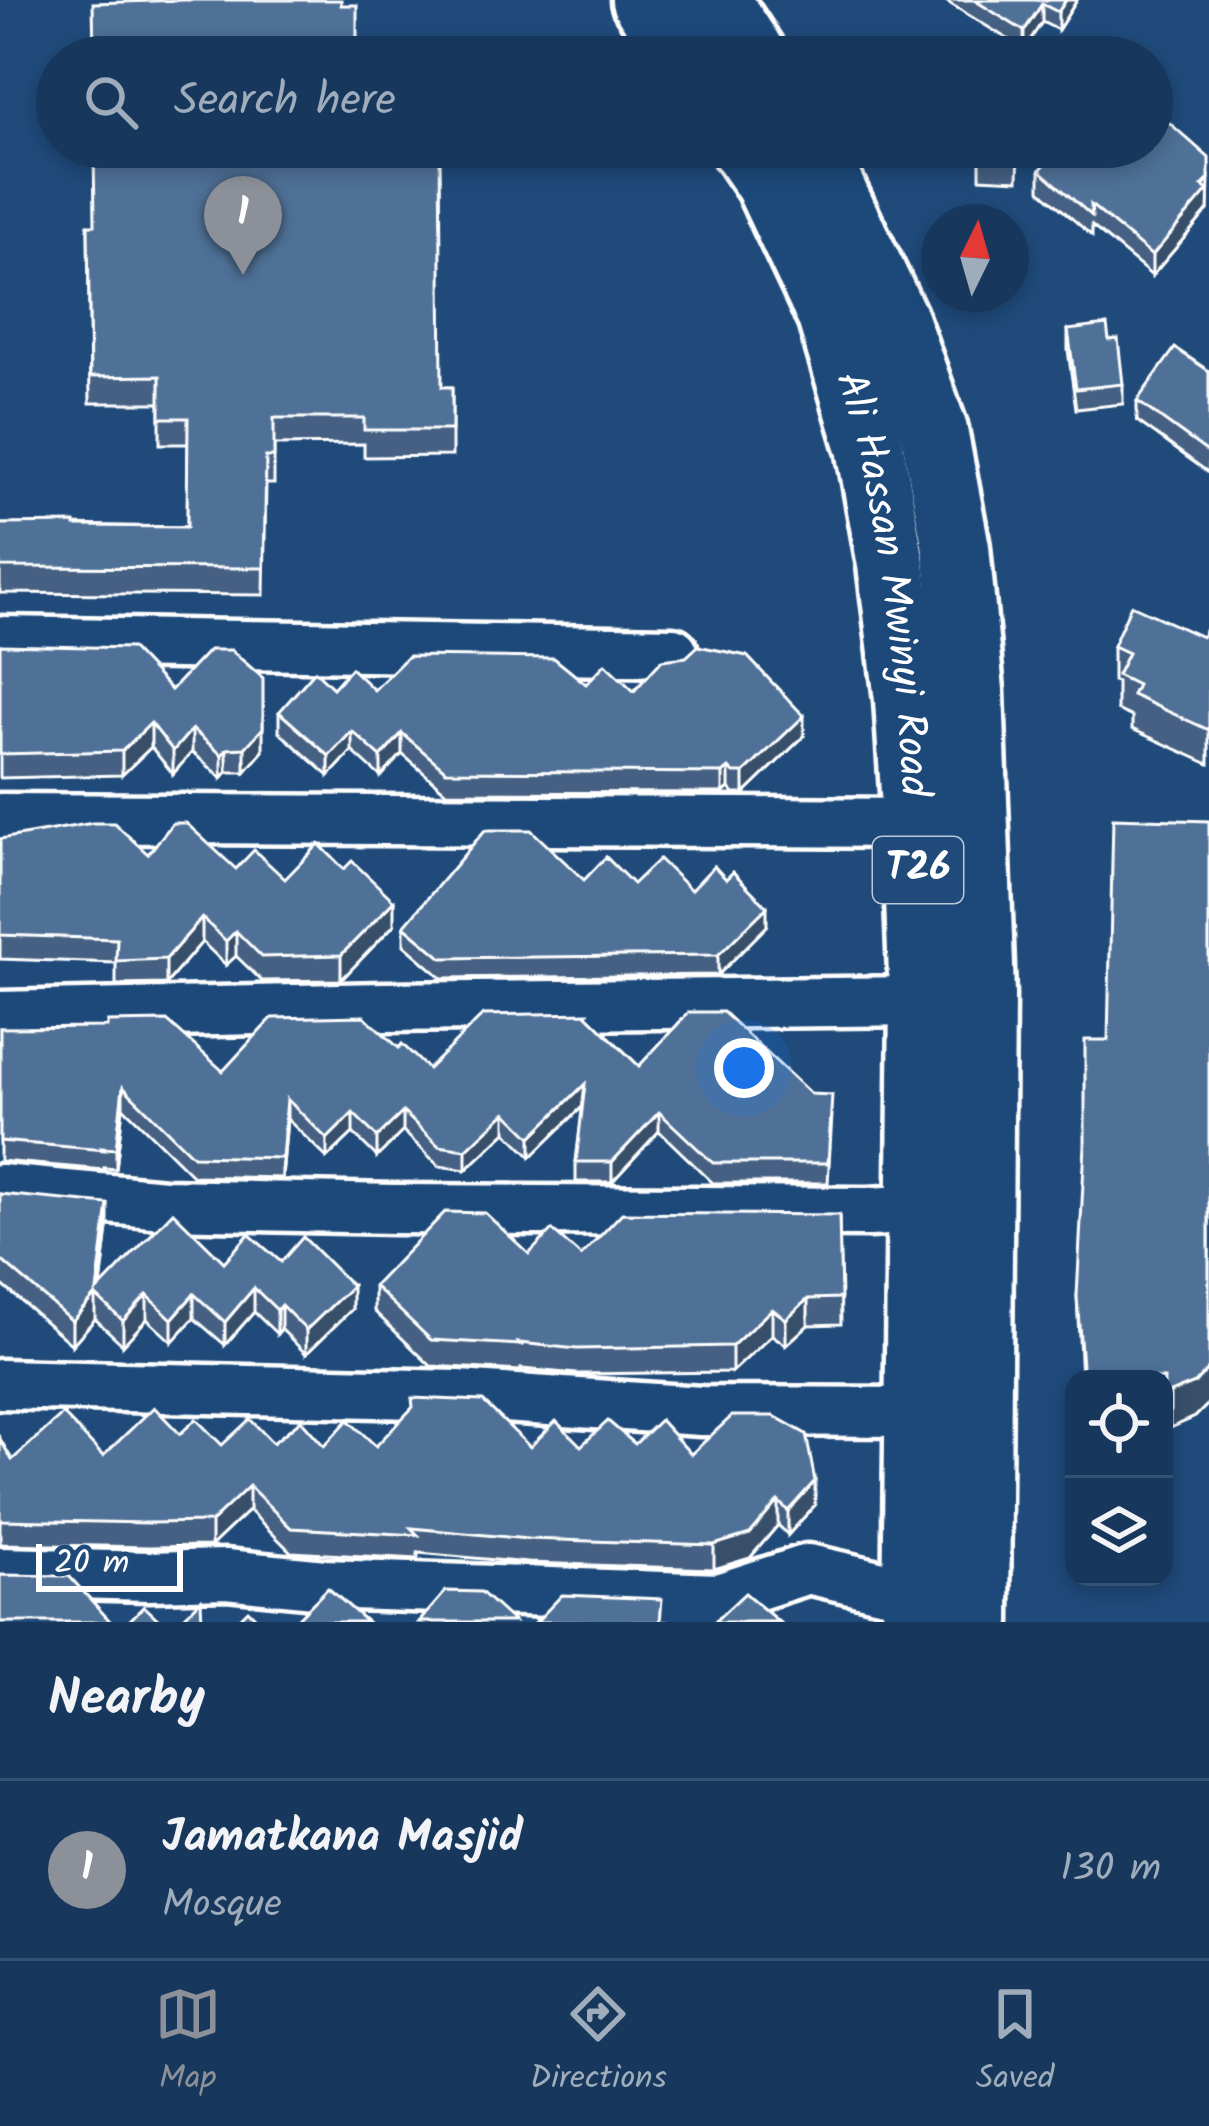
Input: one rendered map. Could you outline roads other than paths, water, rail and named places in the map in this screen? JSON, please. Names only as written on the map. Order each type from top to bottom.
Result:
[{"type":"highway","points":[[645,0],[670,36]]},
{"type":"highway","points":[[716,0],[739,36]]},
{"type":"highway","name":"Ali Hassan Mwinyi Road","points":[[759,168],[831,316],[870,447],[908,699],[923,1001],[916,1608]]},
{"type":"highway","name":"Ali Hassan Mwinyi Road","points":[[821,168],[894,320],[934,431],[956,548],[970,691],[981,995],[976,1622]]},
{"type":"street","points":[[0,640],[673,652]]},
{"type":"street","points":[[0,818],[916,823]]},
{"type":"street","points":[[0,1016],[384,1006],[923,1001]]},
{"type":"street","points":[[0,1189],[210,1205],[921,1209]]},
{"type":"street","points":[[0,1384],[435,1394],[701,1411],[918,1412]]},
{"type":"street","points":[[0,1572],[226,1574],[324,1584],[718,1598],[808,1568],[916,1608]]},
{"type":"place","name":"Jamatkana Masjid","points":[[243,275]]}]
